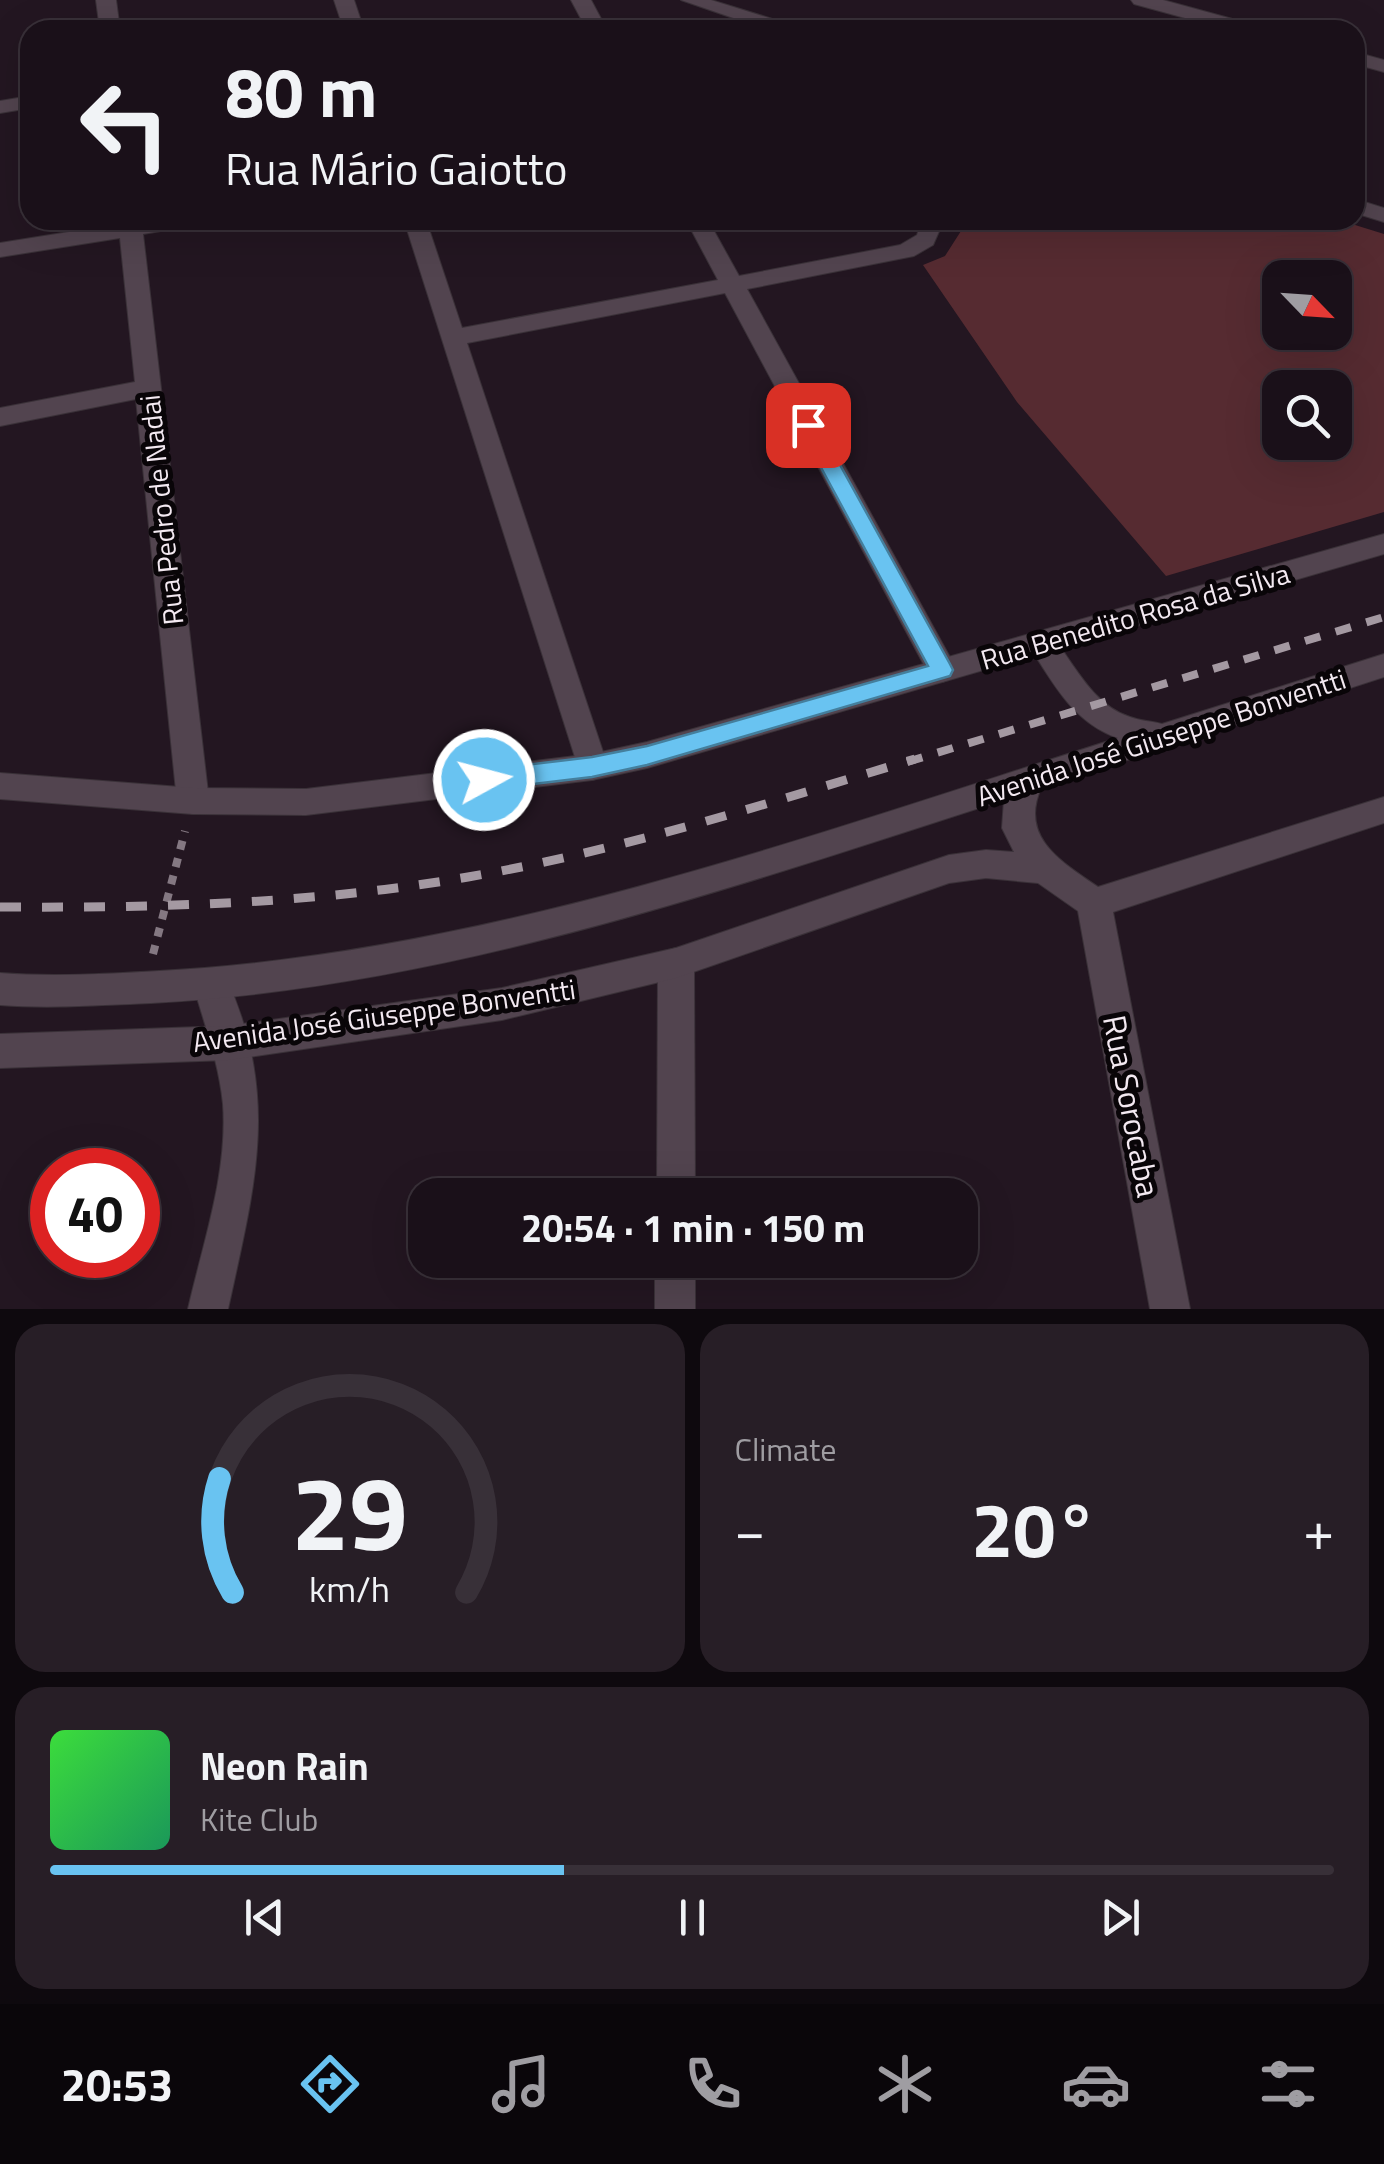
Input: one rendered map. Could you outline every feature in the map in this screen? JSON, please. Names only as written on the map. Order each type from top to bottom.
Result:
[{"type":"street","points":[[691,0],[756,20]]},
{"type":"street","points":[[1140,0],[1214,20]]},
{"type":"street","points":[[0,250],[104,230]]},
{"type":"street","name":"Rua Pedro de Nadai","points":[[131,230],[192,800]]},
{"type":"street","points":[[418,230],[592,767]]},
{"type":"street","points":[[702,230],[942,670]]},
{"type":"street","points":[[453,338],[906,251],[921,244],[927,230]]},
{"type":"street","points":[[0,417],[148,388]]},
{"type":"street","name":"Rua Benedito Rosa da Silva","points":[[0,786],[192,800],[306,802],[592,767],[1043,644],[1384,544]]},
{"type":"street","points":[[1043,644],[1088,710],[1121,728],[1159,734]]},
{"type":"street","points":[[1369,669],[1384,687]]},
{"type":"street","name":"Avenida José Giuseppe Bonventti","points":[[0,989],[211,984],[312,972],[492,938],[620,905],[1028,782],[1159,734],[1369,669]]},
{"type":"street","points":[[1070,765],[1087,724],[1088,710]]},
{"type":"street","points":[[1028,782],[1016,805],[1016,820],[1023,840],[1045,869]]},
{"type":"street","points":[[1094,903],[1384,810]]},
{"type":"street","name":"Avenida José Giuseppe Bonventti","points":[[0,1051],[228,1044],[502,1004],[676,964],[949,869],[986,864],[1045,869],[1094,903]]},
{"type":"street","name":"Rua Sorocaba","points":[[1094,903],[1170,1309]]},
{"type":"street","points":[[676,964],[676,1178]]},
{"type":"street","points":[[208,1309],[238,1173],[242,1117],[211,984]]},
{"type":"street","points":[[676,1278],[676,1309]]},
{"type":"path","points":[[146,988],[192,800]]},
{"type":"shaded area","points":[[1365,228],[1384,234],[1384,512],[1166,576],[1017,402],[923,265],[945,256],[962,230]]},
{"type":"railway","points":[[907,762],[1384,617]]},
{"type":"railway","points":[[0,907],[118,907],[294,899],[468,877],[637,840],[915,759]]},
{"type":"route","points":[[484,780],[592,767],[647,755],[942,670],[808,425]]}]
